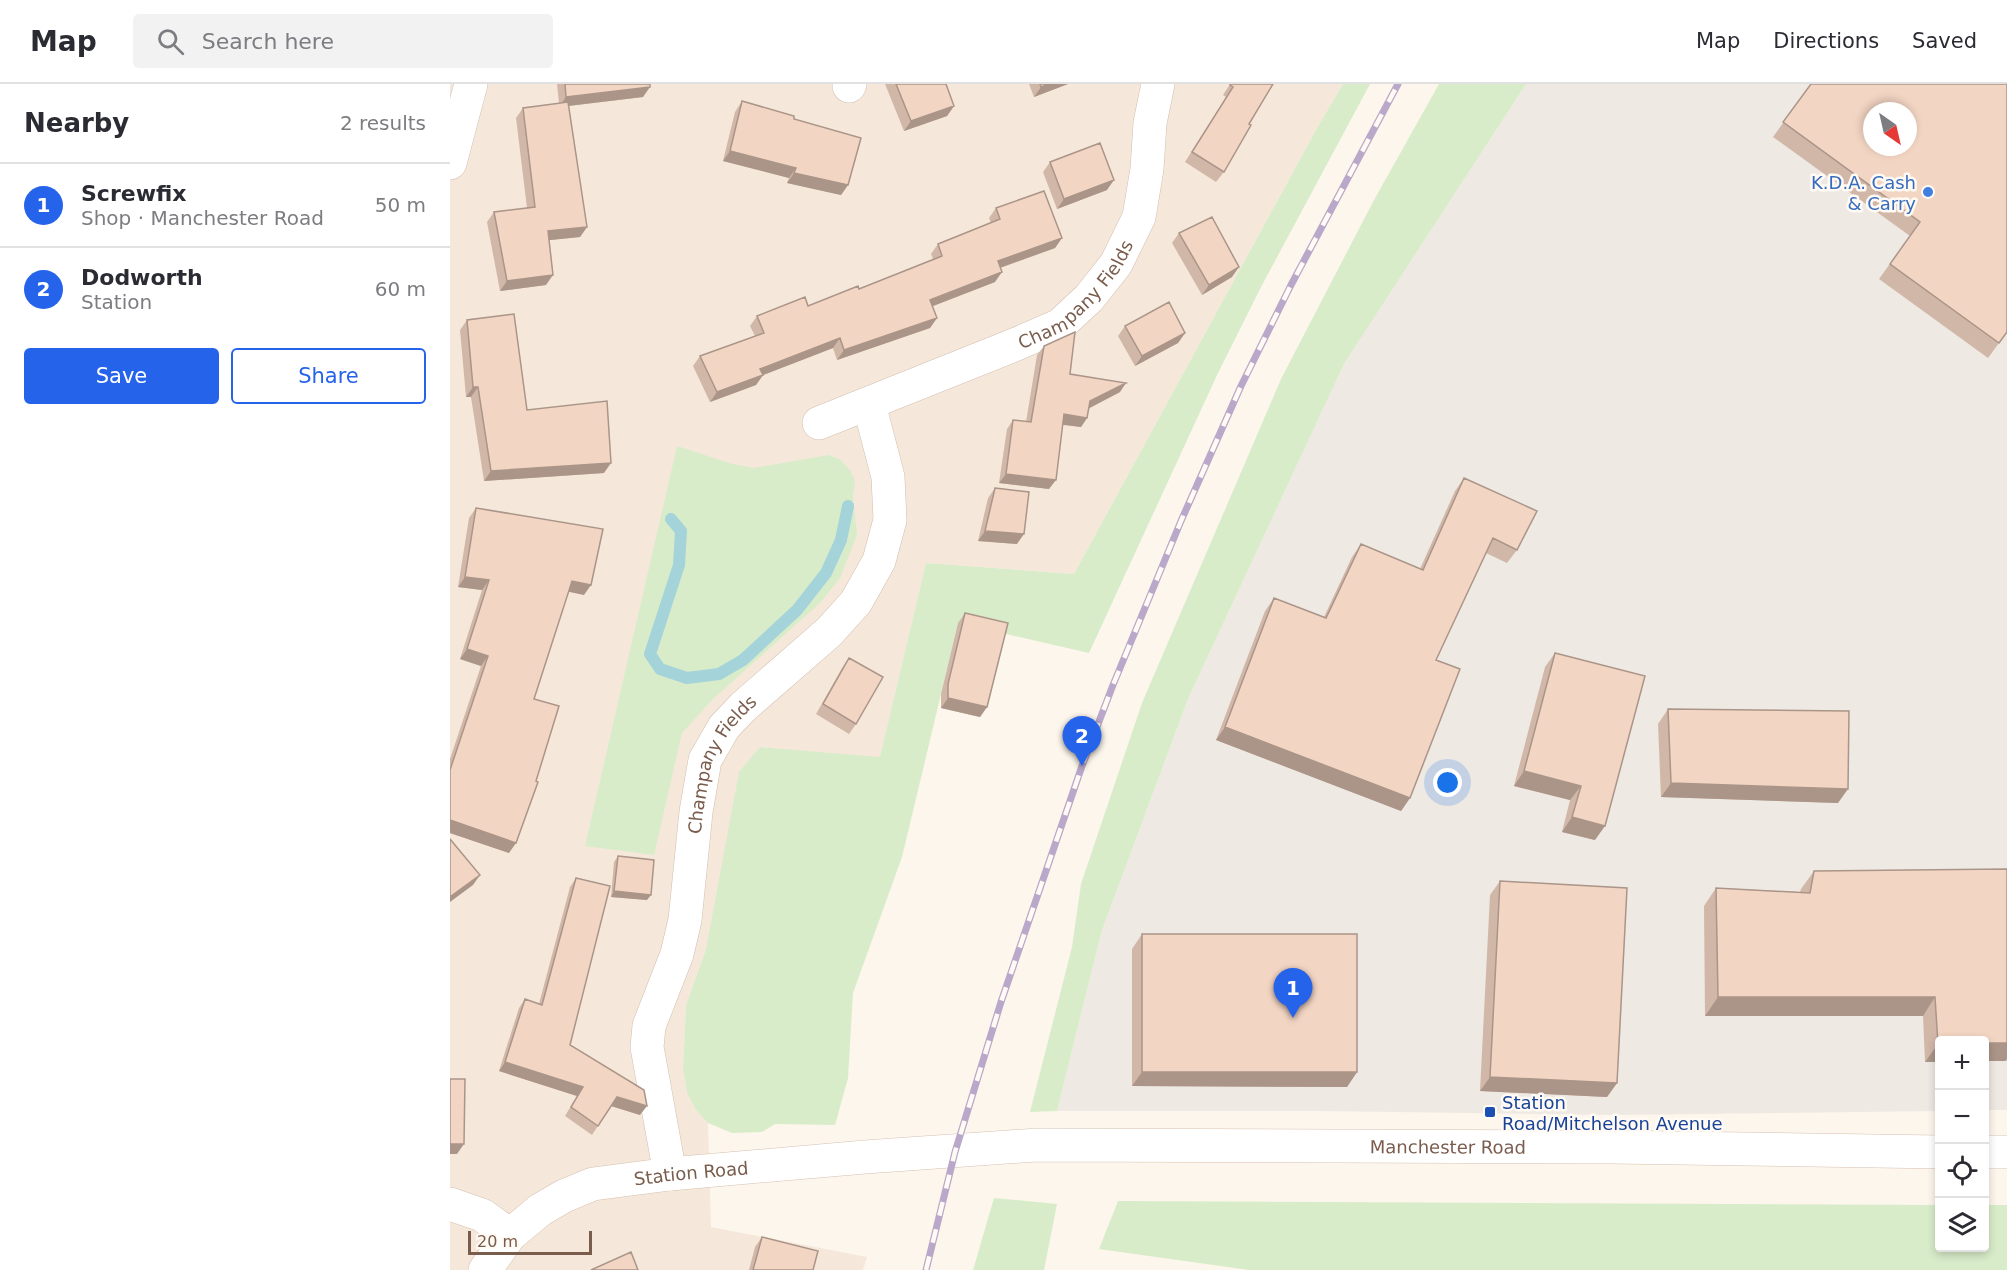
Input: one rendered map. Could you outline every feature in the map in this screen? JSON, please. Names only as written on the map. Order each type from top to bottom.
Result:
[{"type":"main road","points":[[450,163],[471,84]]},
{"type":"main road","name":"Champany Fields","points":[[819,423],[1060,324],[1089,298],[1116,264],[1139,217],[1147,170],[1150,123],[1158,84]]},
{"type":"main road","name":"Champany Fields","points":[[670,1174],[647,1047],[650,1026],[677,954],[685,920],[696,812],[705,760],[724,727],[743,707],[829,632],[856,603],[879,561],[890,520],[888,477],[869,404]]},
{"type":"main road","name":"Manchester Road","points":[[955,1152],[1037,1145],[1610,1147],[1935,1152]]},
{"type":"main road","name":"Station Road","points":[[485,1270],[510,1235],[540,1210],[564,1196],[593,1184],[670,1174],[865,1157],[955,1152]]},
{"type":"main road","points":[[1989,1152],[2007,1152]]},
{"type":"main road","points":[[450,1204],[482,1215],[510,1235]]},
{"type":"shaded area","points":[[450,84],[1343,84],[1074,574],[926,563],[880,758],[760,747],[706,949],[686,1005],[683,1068],[687,1093],[696,1110],[708,1123],[711,1227],[867,1257],[863,1270],[450,1270]]},
{"type":"shaded area","points":[[1526,84],[2007,84],[2007,1110],[1989,1110],[1989,1036],[1935,1036],[1935,1111],[1614,1115],[1318,1111],[1057,1111],[1102,930],[1188,699],[1344,364]]},
{"type":"green space","points":[[1343,84],[1370,84],[1261,287],[1218,373],[1089,653],[958,623],[902,857],[853,993],[848,1078],[835,1125],[775,1124],[762,1132],[732,1133],[708,1123],[696,1110],[687,1093],[683,1068],[686,1005],[706,949],[739,772],[760,747],[880,757],[926,563],[1074,574]]},
{"type":"green space","points":[[1439,84],[1526,84],[1344,364],[1188,699],[1102,930],[1057,1111],[1030,1112],[1072,947],[1081,884],[1142,703],[1281,379],[1374,200]]},
{"type":"green space","points":[[677,446],[732,464],[754,468],[829,455],[841,460],[850,470],[855,481],[853,496],[857,535],[840,578],[820,603],[712,700],[682,733],[654,855],[585,846]]},
{"type":"green space","points":[[994,1198],[1057,1204],[1044,1270],[973,1270]]},
{"type":"green space","points":[[1118,1201],[1935,1205],[1935,1252],[1989,1252],[1989,1205],[2007,1205],[2007,1270],[1249,1270],[1099,1249]]},
{"type":"building","points":[[565,84],[650,84],[650,87],[566,97]]},
{"type":"building","points":[[896,84],[946,84],[954,106],[911,121]]},
{"type":"building","points":[[1231,84],[1273,84],[1224,172],[1192,152],[1233,87]]},
{"type":"building","name":"K.D.A. Cash & Carry","points":[[1811,84],[2007,84],[2007,332],[1999,343],[1890,264],[1920,222],[1783,122]]},
{"type":"building","points":[[742,101],[861,138],[848,185],[794,173],[796,168],[730,151]]},
{"type":"building","points":[[568,102],[587,227],[548,231],[553,275],[507,281],[494,212],[535,207],[523,108]]},
{"type":"building","points":[[1100,143],[1114,180],[1064,199],[1050,162]]},
{"type":"building","points":[[1044,191],[1062,238],[998,261],[1002,272],[930,300],[937,318],[844,350],[840,338],[760,369],[763,375],[717,392],[700,356],[764,333],[757,316],[805,297],[808,306],[858,286],[859,289],[942,256],[938,244],[1000,219],[996,208]]},
{"type":"building","points":[[1212,217],[1239,267],[1209,285],[1179,233]]},
{"type":"building","points":[[1169,302],[1185,333],[1142,356],[1125,326]]},
{"type":"building","points":[[514,314],[527,410],[607,401],[611,463],[491,471],[478,387],[473,387],[467,320]]},
{"type":"building","points":[[1075,332],[1070,374],[1126,383],[1090,401],[1087,418],[1064,414],[1056,480],[1006,474],[1013,420],[1031,422],[1044,346]]},
{"type":"building","points":[[1464,478],[1537,511],[1517,550],[1493,538],[1436,660],[1460,669],[1410,798],[1225,727],[1274,598],[1326,618],[1361,544],[1423,570]]},
{"type":"building","points":[[995,488],[1029,492],[1024,534],[985,531]]},
{"type":"building","points":[[476,508],[603,529],[591,585],[572,581],[534,699],[559,706],[536,781],[538,782],[516,843],[450,820],[450,770],[488,656],[467,649],[489,580],[465,577]]},
{"type":"building","points":[[965,613],[1008,623],[987,707],[948,698],[948,684]]},
{"type":"building","points":[[1555,653],[1645,676],[1605,826],[1572,817],[1581,786],[1524,771]]},
{"type":"building","points":[[849,658],[883,677],[856,724],[823,704]]},
{"type":"building","points":[[1668,709],[1849,711],[1848,789],[1671,783]]},
{"type":"building","points":[[450,839],[480,875],[450,897]]},
{"type":"building","points":[[618,856],[654,860],[651,895],[614,891]]},
{"type":"building","points":[[2007,869],[2007,1043],[1989,1043],[1989,1036],[1937,1036],[1935,997],[1718,997],[1716,888],[1810,893],[1814,871]]},
{"type":"building","points":[[576,878],[610,886],[570,1045],[644,1090],[647,1106],[617,1097],[598,1126],[571,1107],[583,1087],[505,1062],[525,999],[542,1005]]},
{"type":"building","points":[[1500,881],[1627,888],[1617,1083],[1490,1077]]},
{"type":"building","points":[[1142,934],[1357,934],[1357,1072],[1142,1072]]},
{"type":"building","points":[[450,1079],[465,1079],[464,1144],[450,1144]]},
{"type":"building","points":[[762,1237],[818,1251],[813,1270],[753,1270]]},
{"type":"building","points":[[631,1252],[638,1270],[591,1270]]},
{"type":"waterway","points":[[671,519],[681,531],[679,565],[650,654],[660,669],[687,678],[719,674],[743,660],[797,610],[826,573],[841,540],[848,506]]},
{"type":"railway","points":[[926,1270],[955,1152],[1001,1002],[1082,766],[1113,685],[1181,521],[1241,386],[1291,285],[1398,84]]},
{"type":"place","name":"K.D.A. Cash & Carry","points":[[1928,192]]},
{"type":"place","name":"Dodworth","points":[[1082,766]]},
{"type":"place","name":"Screwfix","points":[[1293,1018]]},
{"type":"place","name":"Station Road/Mitchelson Avenue","points":[[1490,1112]]}]
